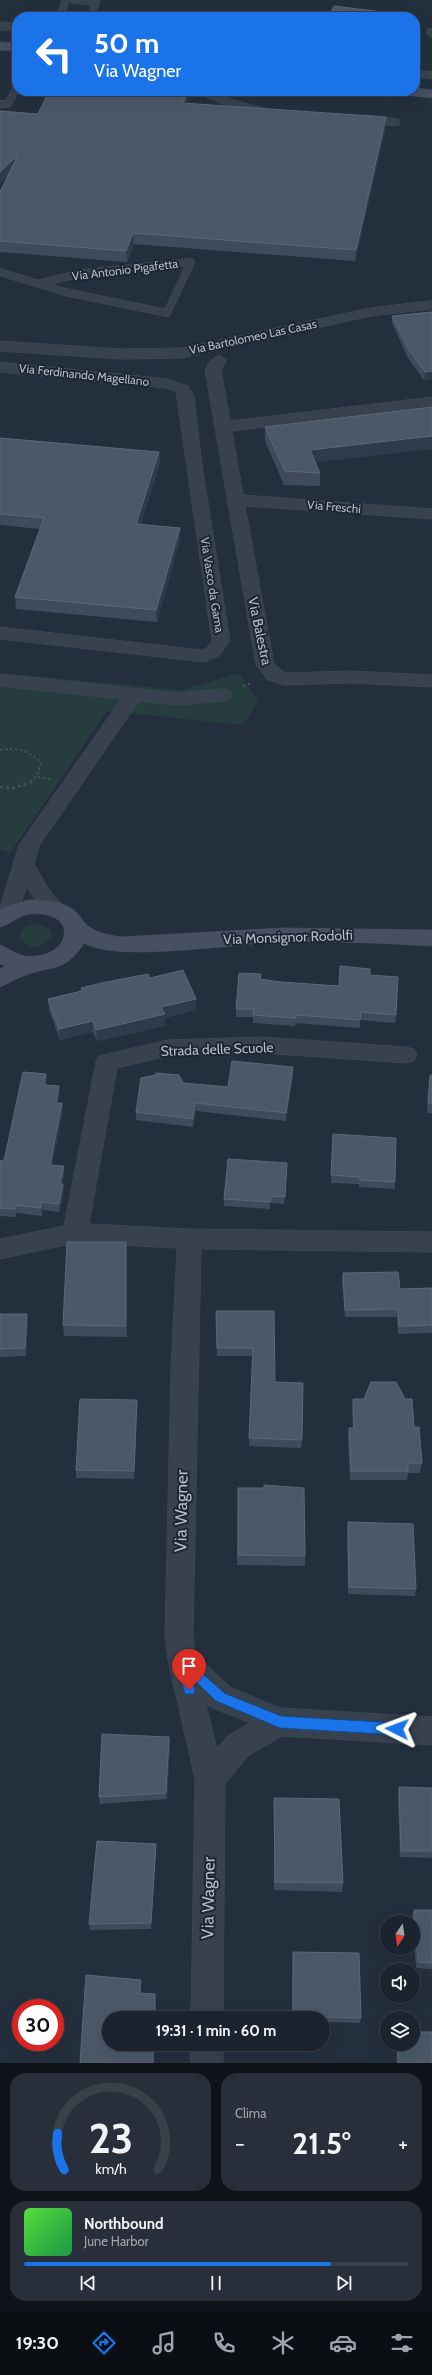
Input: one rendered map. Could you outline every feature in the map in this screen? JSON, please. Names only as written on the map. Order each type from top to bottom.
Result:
[{"type":"street","points":[[0,26],[12,26]]},
{"type":"street","points":[[0,46],[12,47]]},
{"type":"street","points":[[420,93],[432,94]]},
{"type":"street","name":"Via Bartolomeo Las Casas","points":[[0,346],[120,354],[182,353],[230,344],[371,312],[432,305]]},
{"type":"street","name":"Via Balestra","points":[[220,360],[215,364],[214,370],[265,665],[269,672],[284,679],[352,677],[432,681]]},
{"type":"street","name":"Via Ferdinando Magellano","points":[[0,367],[168,384]]},
{"type":"street","name":"Via Vasco da Gama","points":[[0,633],[204,656],[213,652],[221,641],[194,465],[186,396],[182,388],[168,384]]},
{"type":"street","points":[[223,427],[432,402]]},
{"type":"street","name":"Via Freschi","points":[[236,500],[432,514]]},
{"type":"street","points":[[0,680],[129,702],[223,695]]},
{"type":"street","points":[[3,917],[29,845],[129,702]]},
{"type":"street","points":[[23,864],[43,896],[55,908]]},
{"type":"street","points":[[3,917],[30,906],[55,908]]},
{"type":"street","name":"Via Monsignor Rodolfi","points":[[55,908],[72,920],[76,928],[96,940],[120,945],[144,945],[282,935],[365,935],[432,938]]},
{"type":"street","points":[[65,954],[72,946],[76,937],[76,928]]},
{"type":"street","name":"Via Monsignor Rodolfi","points":[[0,979],[14,970],[46,963],[65,954],[103,952],[144,945]]},
{"type":"street","name":"Via Monsignor Rodolfi","points":[[0,953],[16,962],[36,964]]},
{"type":"street","name":"Strada delle Scuole","points":[[75,1233],[108,1062],[168,1048],[262,1045],[406,1055]]},
{"type":"street","points":[[0,1249],[75,1233],[189,1239],[432,1242]]},
{"type":"street","name":"Via Wagner","points":[[189,1239],[184,1368],[179,1636],[182,1660],[210,1779],[207,2011]]},
{"type":"street","points":[[182,1660],[220,1697],[280,1722],[429,1731]]},
{"type":"street","points":[[210,1779],[239,1745],[280,1722]]},
{"type":"street","points":[[207,2051],[207,2063]]},
{"type":"lane","points":[[62,12],[66,0]]},
{"type":"lane","points":[[74,0],[96,2],[93,12]]},
{"type":"lane","points":[[420,74],[432,75]]},
{"type":"lane","points":[[0,104],[8,104],[12,96]]},
{"type":"lane","points":[[213,96],[222,100],[272,114]]},
{"type":"lane","points":[[365,121],[396,122]]},
{"type":"lane","name":"Via Antonio Pigafetta","points":[[0,272],[41,283],[65,292],[167,313],[191,262],[82,273],[41,283]]},
{"type":"path","points":[[378,96],[393,98]]},
{"type":"path","points":[[223,695],[248,683],[254,683]]},
{"type":"path","points":[[0,750],[22,749],[37,757],[41,763],[38,777],[31,782],[13,788],[0,787]]},
{"type":"green space","points":[[0,673],[181,690],[239,673],[258,701],[243,725],[107,711],[10,853],[0,849]]},
{"type":"green space","points":[[36,924],[50,929],[52,936],[43,945],[33,947],[20,940],[20,933],[26,926]]},
{"type":"building","points":[[334,6],[383,12],[331,12]]},
{"type":"building","points":[[47,96],[186,96],[183,103],[386,117],[356,250],[133,233],[126,251],[0,241],[0,192],[18,155],[0,172],[0,111],[38,114]]},
{"type":"building","points":[[432,312],[432,371],[425,372],[409,350],[392,316]]},
{"type":"building","points":[[432,407],[432,436],[310,450],[320,473],[285,471],[265,427]]},
{"type":"building","points":[[0,438],[159,452],[136,524],[180,528],[156,610],[15,597],[44,518],[0,514]]},
{"type":"building","points":[[340,966],[370,969],[370,975],[398,977],[396,1015],[361,1012],[360,1020],[296,1015],[295,1018],[253,1015],[254,1009],[236,1009],[239,973],[261,974],[260,979],[281,982],[339,986]]},
{"type":"building","points":[[183,970],[196,999],[161,1007],[165,1014],[96,1030],[93,1021],[59,1029],[48,999],[82,991],[81,988],[106,982],[148,974],[150,978]]},
{"type":"building","points":[[232,1061],[293,1067],[286,1113],[195,1103],[193,1119],[136,1112],[141,1078],[155,1075],[156,1073],[179,1075],[183,1083],[228,1087]]},
{"type":"building","points":[[23,1072],[46,1074],[44,1085],[59,1086],[56,1103],[62,1103],[50,1165],[64,1166],[60,1184],[63,1184],[59,1204],[42,1202],[41,1208],[15,1205],[15,1209],[0,1208],[0,1163],[1,1160],[4,1161]]},
{"type":"building","points":[[430,1075],[432,1075],[432,1103],[428,1103]]},
{"type":"building","points":[[333,1134],[396,1138],[395,1182],[360,1180],[360,1177],[331,1175]]},
{"type":"building","points":[[228,1159],[287,1163],[285,1197],[271,1196],[270,1202],[224,1199]]},
{"type":"building","points":[[67,1242],[126,1242],[126,1326],[63,1325]]},
{"type":"building","points":[[398,1272],[400,1289],[432,1288],[432,1325],[399,1326],[398,1309],[345,1310],[343,1273]]},
{"type":"building","points":[[216,1311],[274,1311],[275,1382],[303,1383],[302,1440],[249,1438],[253,1348],[217,1348]]},
{"type":"building","points":[[0,1314],[27,1314],[25,1348],[0,1349]]},
{"type":"building","points":[[371,1382],[396,1382],[405,1399],[412,1399],[414,1427],[419,1427],[422,1463],[408,1463],[408,1471],[351,1471],[349,1428],[354,1428],[353,1399],[364,1399]]},
{"type":"building","points":[[80,1399],[137,1400],[134,1471],[76,1470]]},
{"type":"building","points":[[264,1485],[304,1488],[305,1556],[238,1555],[238,1488],[264,1488]]},
{"type":"building","points":[[348,1522],[413,1524],[416,1589],[349,1587]]},
{"type":"building","points":[[102,1734],[169,1737],[166,1793],[99,1797]]},
{"type":"building","points":[[399,1787],[432,1788],[432,1851],[401,1851]]},
{"type":"building","points":[[274,1798],[339,1799],[343,1883],[275,1882]]},
{"type":"building","points":[[97,1841],[156,1844],[151,1923],[89,1924]]},
{"type":"building","points":[[414,1910],[432,1910],[432,1963],[418,1962],[417,1955],[420,1955],[420,1915],[414,1915]]},
{"type":"building","points":[[293,1952],[359,1953],[361,2018],[330,2017],[330,2011],[293,2011]]},
{"type":"building","points":[[86,1975],[141,1980],[140,1993],[155,1994],[155,2011],[102,2011],[102,2051],[154,2051],[153,2063],[80,2063]]},
{"type":"building","points":[[420,2032],[432,2032],[432,2063],[398,2063],[398,2051],[420,2051]]},
{"type":"route","points":[[189,1690],[182,1660],[220,1697],[280,1722],[397,1729]]}]
